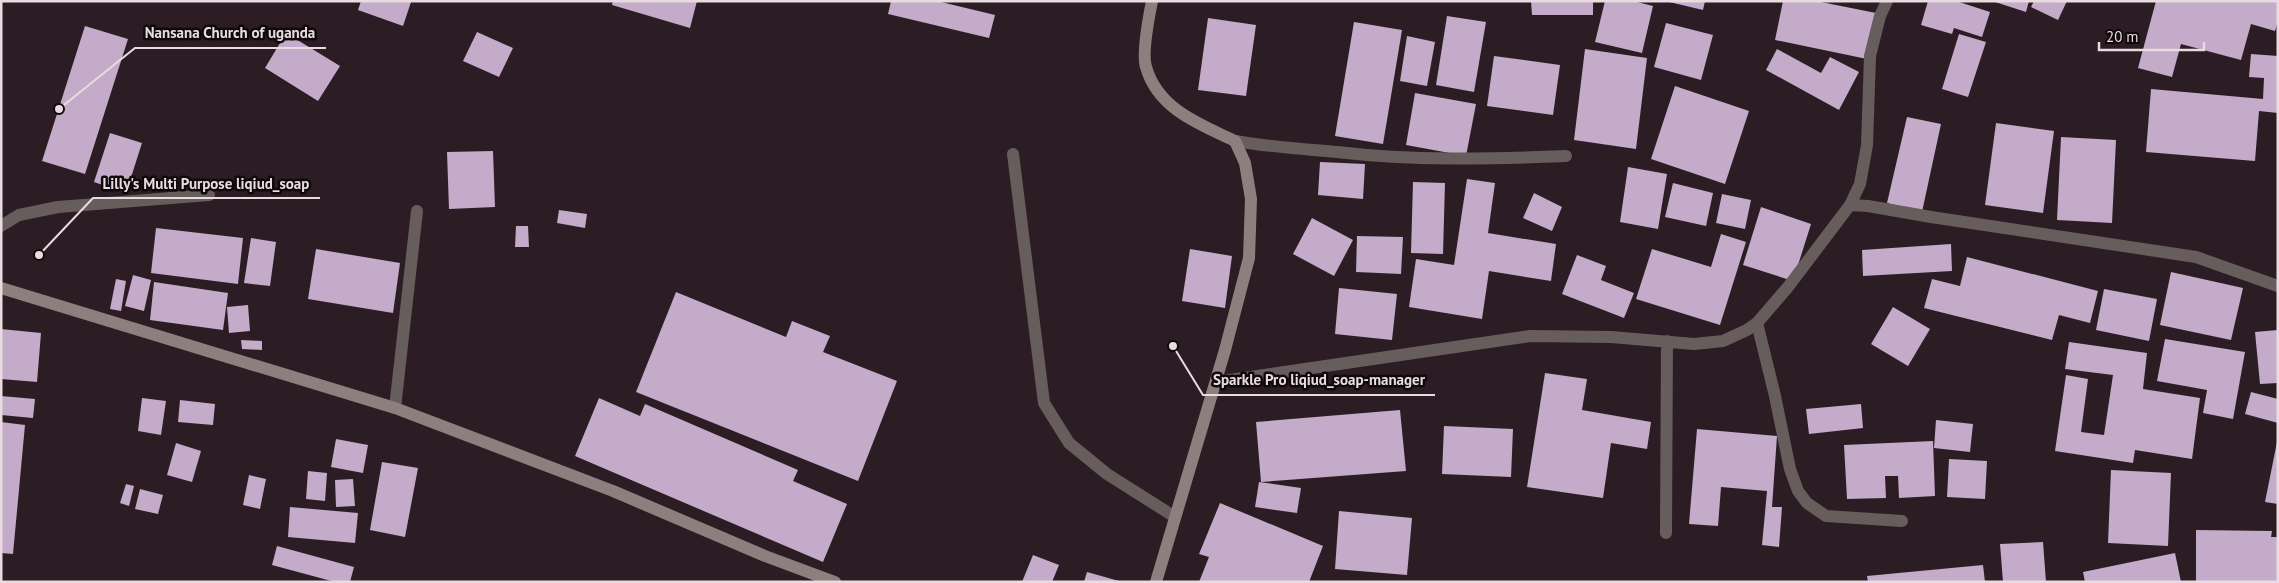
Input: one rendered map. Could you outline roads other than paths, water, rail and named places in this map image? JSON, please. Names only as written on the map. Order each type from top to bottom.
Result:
[{"type":"street","points":[[1152,1],[1146,65],[1158,93],[1188,119],[1235,140],[1266,146],[1368,157],[1413,159],[1566,156]]},
{"type":"street","points":[[1216,382],[1530,336],[1581,335],[1694,344],[1723,341],[1758,323],[1788,287],[1850,205],[1860,184],[1867,145],[1870,56],[1880,16],[1887,1]]},
{"type":"street","points":[[1156,582],[1216,382],[1249,258],[1251,199],[1245,163],[1235,140]]},
{"type":"street","points":[[1013,154],[1044,403],[1069,444],[1107,474],[1175,517]]},
{"type":"street","points":[[1,226],[19,215],[58,207],[209,195]]},
{"type":"street","points":[[1850,205],[1868,206],[2196,257],[2278,286]]},
{"type":"street","points":[[394,408],[416,211]]},
{"type":"street","points":[[1,288],[394,408],[613,491],[765,556],[835,582]]},
{"type":"street","points":[[1758,323],[1790,469],[1798,491],[1807,503],[1826,516],[1902,520]]},
{"type":"street","points":[[1666,533],[1667,341]]},
{"type":"place","name":"Nansana Church of uganda","points":[[59,109]]},
{"type":"place","name":"Lilly's Multi Purpose liqiud_soap","points":[[39,255]]},
{"type":"place","name":"Sparkle Pro liqiud_soap-manager","points":[[1173,346]]}]
